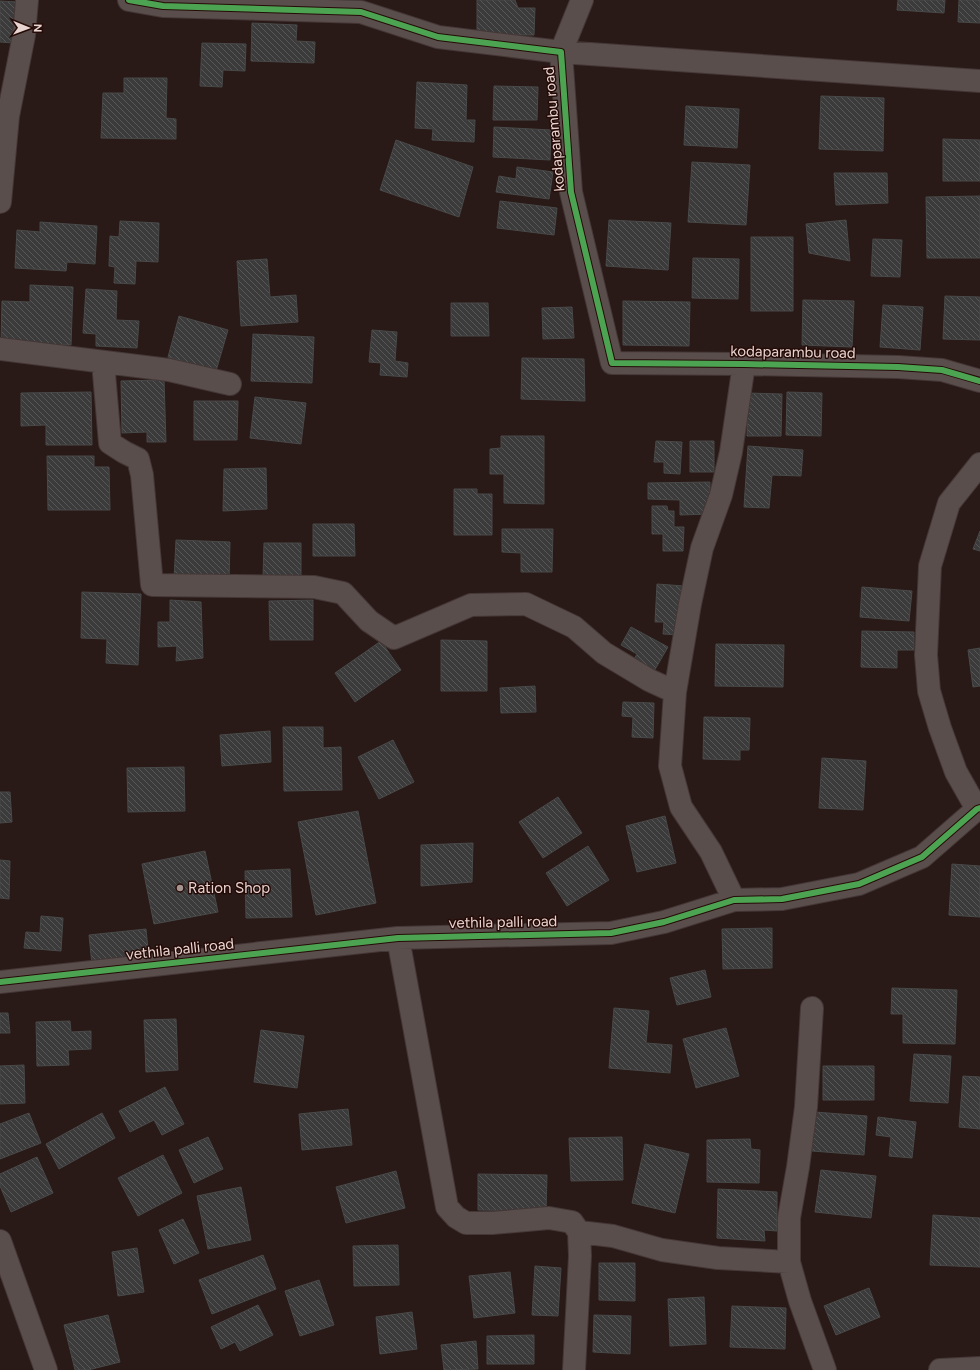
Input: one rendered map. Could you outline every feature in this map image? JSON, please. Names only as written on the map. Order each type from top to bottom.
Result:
[{"type":"street","points":[[0,202],[8,116],[24,35],[27,0]]},
{"type":"street","name":"kodaparambu road","points":[[130,0],[163,6],[361,12],[438,37],[561,52],[571,192],[612,363],[898,367],[942,370],[980,382]]},
{"type":"street","points":[[582,0],[561,52],[980,81]]},
{"type":"street","points":[[0,349],[169,370],[230,384]]},
{"type":"street","points":[[103,362],[110,443],[138,459],[142,475],[152,585],[314,587],[343,594],[369,621],[394,638],[472,604],[526,604],[574,627],[604,653],[649,680],[675,692]]},
{"type":"street","points":[[734,900],[711,852],[681,807],[670,766],[675,692],[690,604],[702,548],[721,495],[731,452],[744,364]]},
{"type":"street","points":[[978,809],[956,772],[940,728],[929,691],[926,655],[930,566],[949,503],[980,464]]},
{"type":"street","name":"vethila palli road","points":[[0,982],[398,938],[611,933],[664,922],[734,900],[782,899],[860,884],[922,857],[978,809]]},
{"type":"street","points":[[398,938],[447,1207],[456,1217],[466,1223],[492,1223],[549,1218],[572,1222],[579,1232],[580,1256],[574,1370]]},
{"type":"street","points":[[812,1008],[806,1107],[789,1218],[789,1262],[800,1301],[825,1370]]},
{"type":"street","points":[[579,1232],[613,1236],[662,1250],[718,1258],[789,1262]]},
{"type":"street","points":[[0,1241],[46,1370]]},
{"type":"street","points":[[940,1370],[980,1368]]},
{"type":"building","points":[[477,0],[515,0],[518,8],[535,8],[534,35],[477,35]]},
{"type":"building","points":[[898,0],[945,0],[944,13],[897,10]]},
{"type":"building","points":[[959,0],[980,0],[980,23],[958,22]]},
{"type":"building","points":[[0,1],[17,2],[14,43],[0,42]]},
{"type":"building","points":[[252,23],[297,25],[296,41],[315,42],[314,63],[251,61]]},
{"type":"building","points":[[202,43],[246,44],[245,71],[223,70],[222,87],[200,86]]},
{"type":"building","points":[[124,78],[167,78],[166,118],[176,119],[176,139],[101,138],[103,93],[124,93]]},
{"type":"building","points":[[417,82],[467,85],[466,120],[475,120],[474,142],[432,140],[433,129],[415,128]]},
{"type":"building","points":[[494,86],[538,87],[537,120],[493,120]]},
{"type":"building","points":[[821,96],[884,98],[883,151],[819,149]]},
{"type":"building","points":[[686,106],[739,109],[737,148],[684,145]]},
{"type":"building","points":[[494,127],[551,130],[550,160],[493,157]]},
{"type":"building","points":[[943,139],[980,140],[980,181],[943,181]]},
{"type":"building","points":[[396,140],[473,167],[459,217],[380,190]]},
{"type":"building","points":[[692,162],[750,165],[746,225],[688,222]]},
{"type":"building","points":[[517,167],[553,172],[549,199],[496,192],[499,176],[516,179]]},
{"type":"building","points":[[834,173],[887,173],[888,203],[836,205]]},
{"type":"building","points":[[980,196],[980,258],[927,258],[926,197]]},
{"type":"building","points":[[500,201],[557,208],[554,235],[497,228]]},
{"type":"building","points":[[609,220],[671,223],[668,270],[606,266]]},
{"type":"building","points":[[846,220],[850,261],[809,253],[806,224]]},
{"type":"building","points":[[120,221],[159,223],[158,262],[136,261],[135,284],[114,283],[115,267],[109,266],[110,236],[119,237]]},
{"type":"building","points":[[40,222],[97,226],[95,264],[67,262],[66,271],[15,268],[17,230],[40,232]]},
{"type":"building","points":[[751,237],[793,237],[793,311],[751,311]]},
{"type":"building","points":[[873,239],[902,240],[900,277],[871,276]]},
{"type":"building","points":[[693,258],[739,259],[738,299],[692,298]]},
{"type":"building","points":[[267,259],[270,297],[296,295],[298,322],[241,326],[237,261]]},
{"type":"building","points":[[30,285],[73,287],[71,345],[1,343],[2,301],[30,302]]},
{"type":"building","points":[[86,289],[117,291],[116,320],[139,321],[137,348],[96,346],[96,334],[83,333]]},
{"type":"building","points":[[945,296],[980,297],[980,340],[943,339]]},
{"type":"building","points":[[803,300],[854,301],[852,347],[802,345]]},
{"type":"building","points":[[623,301],[690,302],[689,346],[623,345]]},
{"type":"building","points":[[451,303],[488,303],[489,336],[451,336]]},
{"type":"building","points":[[883,305],[923,307],[920,350],[880,347]]},
{"type":"building","points":[[572,307],[574,338],[543,339],[542,308]]},
{"type":"building","points":[[179,316],[228,330],[216,371],[168,357]]},
{"type":"building","points":[[372,330],[397,332],[395,361],[408,363],[407,377],[380,375],[381,363],[369,362]]},
{"type":"building","points":[[253,334],[314,337],[312,383],[251,381]]},
{"type":"building","points":[[522,358],[584,359],[585,401],[521,399]]},
{"type":"building","points":[[164,380],[166,442],[147,442],[147,432],[122,433],[121,381]]},
{"type":"building","points":[[91,392],[92,445],[46,445],[46,425],[21,426],[21,393]]},
{"type":"building","points":[[787,392],[822,393],[821,436],[786,435]]},
{"type":"building","points":[[748,393],[782,394],[781,436],[747,436]]},
{"type":"building","points":[[255,397],[306,403],[301,444],[250,438]]},
{"type":"building","points":[[194,401],[238,401],[237,440],[194,440]]},
{"type":"building","points":[[501,436],[544,436],[544,504],[504,503],[504,474],[490,474],[490,449],[501,448]]},
{"type":"building","points":[[656,441],[682,442],[680,474],[664,473],[664,462],[654,462]]},
{"type":"building","points":[[690,441],[714,441],[714,472],[690,472]]},
{"type":"building","points":[[748,446],[803,450],[801,476],[772,475],[769,508],[744,507]]},
{"type":"building","points":[[47,456],[94,456],[94,467],[109,467],[110,510],[48,510]]},
{"type":"building","points":[[266,468],[267,509],[223,511],[224,469]]},
{"type":"building","points":[[710,482],[710,514],[680,515],[680,500],[648,499],[648,483]]},
{"type":"building","points":[[454,489],[477,489],[477,494],[492,494],[492,535],[454,535]]},
{"type":"building","points":[[652,506],[667,506],[668,511],[674,511],[674,527],[684,527],[683,551],[663,551],[663,534],[652,534]]},
{"type":"building","points":[[313,524],[354,524],[355,556],[313,556]]},
{"type":"building","points":[[502,529],[553,529],[552,572],[521,572],[521,553],[502,552]]},
{"type":"building","points":[[980,531],[980,551],[973,549]]},
{"type":"building","points":[[176,540],[230,542],[229,581],[174,579]]},
{"type":"building","points":[[264,543],[301,543],[301,578],[263,577]]},
{"type":"building","points":[[657,584],[684,586],[681,635],[663,634],[664,622],[655,622]]},
{"type":"building","points":[[862,587],[912,591],[909,621],[860,617]]},
{"type":"building","points":[[82,592],[141,594],[138,665],[106,663],[107,639],[81,638]]},
{"type":"building","points":[[170,600],[201,602],[203,658],[176,661],[177,646],[158,647],[158,622],[170,622]]},
{"type":"building","points":[[313,600],[313,640],[270,640],[269,601]]},
{"type":"building","points":[[631,627],[668,647],[653,673],[633,661],[637,654],[621,645]]},
{"type":"building","points":[[862,631],[914,632],[914,650],[897,650],[897,668],[861,667]]},
{"type":"building","points":[[441,640],[487,641],[487,691],[441,691]]},
{"type":"building","points":[[381,641],[401,670],[355,702],[335,673]]},
{"type":"building","points":[[716,644],[784,645],[783,687],[715,686]]},
{"type":"building","points":[[980,648],[980,686],[973,687],[968,650]]},
{"type":"building","points":[[535,686],[536,712],[501,713],[500,688]]},
{"type":"building","points":[[623,702],[654,703],[653,738],[632,737],[633,717],[622,716]]},
{"type":"building","points":[[704,717],[750,718],[749,750],[740,750],[740,760],[703,759]]},
{"type":"building","points":[[283,727],[323,727],[323,748],[341,747],[342,790],[284,791]]},
{"type":"building","points":[[270,731],[271,762],[222,766],[220,735]]},
{"type":"building","points":[[393,740],[414,782],[379,799],[358,757]]},
{"type":"building","points":[[822,758],[866,761],[863,810],[819,808]]},
{"type":"building","points":[[184,767],[185,811],[128,812],[127,768]]},
{"type":"building","points":[[0,792],[10,792],[12,822],[0,823]]},
{"type":"building","points":[[558,797],[582,833],[543,858],[519,822]]},
{"type":"building","points":[[358,811],[376,903],[316,915],[298,822]]},
{"type":"building","points":[[665,816],[676,863],[637,872],[626,826]]},
{"type":"building","points":[[473,843],[472,882],[421,886],[421,845]]},
{"type":"building","points":[[588,846],[609,880],[567,906],[546,873]]},
{"type":"building","name":"Ration Shop","points":[[205,851],[218,912],[154,924],[142,864]]},
{"type":"building","points":[[0,860],[10,861],[9,899],[0,898]]},
{"type":"building","points":[[952,864],[980,866],[980,917],[949,915]]},
{"type":"building","points":[[290,869],[292,917],[246,918],[245,871]]},
{"type":"building","points":[[41,916],[63,918],[61,951],[24,948],[26,932],[40,933]]},
{"type":"building","points":[[772,928],[772,968],[723,969],[722,929]]},
{"type":"building","points":[[146,929],[149,959],[92,965],[89,935]]},
{"type":"building","points":[[705,970],[711,997],[677,1005],[670,978]]},
{"type":"building","points":[[892,988],[957,990],[955,1044],[903,1043],[903,1014],[891,1014]]},
{"type":"building","points":[[614,1008],[649,1011],[646,1043],[672,1045],[670,1073],[609,1068]]},
{"type":"building","points":[[0,1013],[8,1013],[10,1033],[0,1033]]},
{"type":"building","points":[[176,1019],[178,1070],[146,1072],[144,1020]]},
{"type":"building","points":[[70,1021],[71,1032],[91,1031],[91,1049],[68,1050],[69,1065],[37,1066],[36,1022]]},
{"type":"building","points":[[726,1028],[739,1076],[696,1088],[683,1039]]},
{"type":"building","points":[[261,1030],[304,1036],[297,1088],[254,1082]]},
{"type":"building","points":[[914,1054],[951,1056],[948,1103],[910,1101]]},
{"type":"building","points":[[24,1065],[25,1103],[0,1104],[0,1066]]},
{"type":"building","points":[[823,1066],[874,1066],[874,1100],[823,1100]]},
{"type":"building","points":[[963,1076],[980,1077],[980,1129],[959,1127]]},
{"type":"building","points":[[165,1087],[184,1124],[162,1135],[154,1120],[130,1132],[119,1111]]},
{"type":"building","points":[[348,1109],[352,1145],[302,1150],[299,1114]]},
{"type":"building","points":[[815,1112],[867,1116],[864,1155],[812,1151]]},
{"type":"building","points":[[29,1113],[41,1143],[0,1159],[0,1124]]},
{"type":"building","points":[[102,1113],[115,1138],[59,1169],[46,1144]]},
{"type":"building","points":[[878,1117],[916,1122],[912,1158],[889,1156],[891,1137],[876,1135]]},
{"type":"building","points":[[208,1137],[223,1169],[194,1183],[179,1150]]},
{"type":"building","points":[[622,1137],[623,1180],[571,1181],[569,1138]]},
{"type":"building","points":[[750,1139],[751,1149],[760,1150],[759,1183],[707,1182],[707,1140]]},
{"type":"building","points":[[645,1144],[689,1154],[675,1213],[632,1203]]},
{"type":"building","points":[[163,1155],[182,1193],[138,1216],[118,1178]]},
{"type":"building","points":[[37,1157],[53,1193],[11,1212],[0,1186],[0,1174]]},
{"type":"building","points":[[821,1170],[876,1176],[871,1218],[815,1212]]},
{"type":"building","points":[[396,1171],[405,1208],[346,1223],[336,1187]]},
{"type":"building","points":[[478,1174],[547,1175],[546,1211],[478,1210]]},
{"type":"building","points":[[241,1187],[251,1240],[208,1249],[197,1196]]},
{"type":"building","points":[[718,1189],[777,1192],[777,1231],[764,1230],[765,1241],[717,1238]]},
{"type":"building","points":[[933,1215],[980,1218],[980,1267],[930,1265]]},
{"type":"building","points":[[183,1219],[199,1253],[174,1264],[159,1230]]},
{"type":"building","points":[[398,1245],[399,1285],[354,1286],[353,1246]]},
{"type":"building","points":[[137,1248],[144,1292],[118,1296],[112,1252]]},
{"type":"building","points":[[263,1255],[276,1289],[212,1314],[199,1280]]},
{"type":"building","points":[[599,1263],[635,1263],[635,1301],[599,1300]]},
{"type":"building","points":[[535,1266],[561,1268],[558,1316],[532,1315]]},
{"type":"building","points":[[510,1272],[515,1313],[474,1318],[469,1276]]},
{"type":"building","points":[[319,1280],[334,1325],[300,1336],[285,1291]]},
{"type":"building","points":[[869,1288],[880,1317],[836,1335],[824,1306]]},
{"type":"building","points":[[704,1297],[706,1344],[670,1346],[668,1299]]},
{"type":"building","points":[[258,1305],[273,1335],[240,1351],[235,1342],[221,1349],[211,1327]]},
{"type":"building","points":[[732,1306],[786,1308],[785,1349],[730,1347]]},
{"type":"building","points":[[412,1312],[417,1349],[380,1354],[376,1317]]},
{"type":"building","points":[[108,1315],[120,1362],[88,1370],[75,1370],[64,1325]]},
{"type":"building","points":[[594,1315],[631,1316],[630,1354],[593,1352]]},
{"type":"building","points":[[534,1335],[534,1364],[487,1364],[487,1336]]},
{"type":"building","points":[[476,1341],[478,1369],[444,1370],[441,1345]]},
{"type":"cycle path","points":[[129,0],[163,6],[361,12],[438,37],[561,52],[571,192],[612,363],[898,367],[942,370],[980,381]]},
{"type":"cycle path","points":[[0,982],[398,938],[611,933],[664,922],[734,900],[782,899],[859,884],[922,857],[980,808]]},
{"type":"place","name":"Ration Shop","points":[[180,888]]}]
